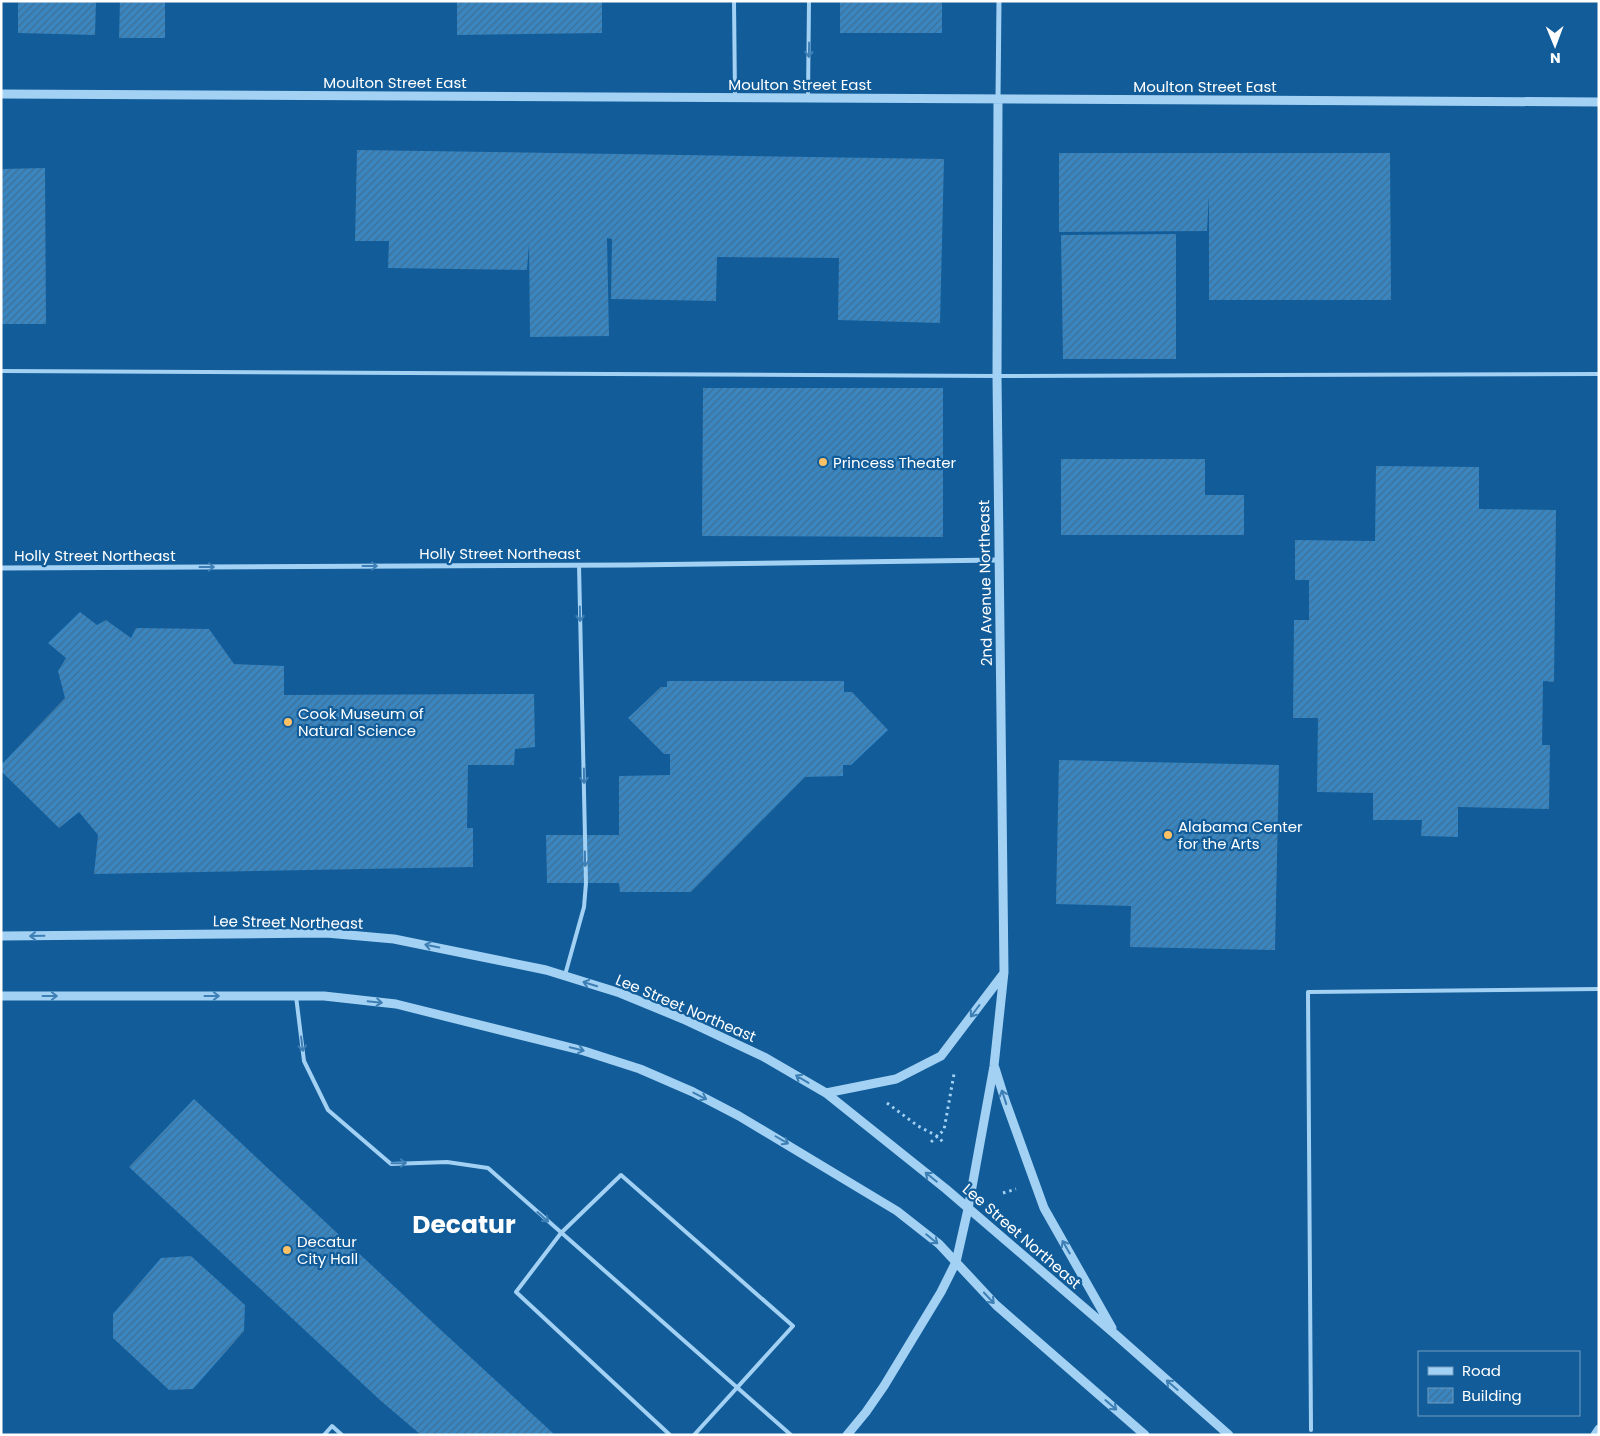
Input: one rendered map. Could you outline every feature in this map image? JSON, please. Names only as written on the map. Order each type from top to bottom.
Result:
[{"type":"street","points":[[998,99],[999,1]]},
{"type":"street","name":"Moulton Street East","points":[[1,94],[1599,102]]},
{"type":"street","name":"2nd Avenue Northeast","points":[[847,1435],[884,1386],[941,1292],[956,1262],[968,1209],[994,1066],[1004,972],[998,560],[998,99]]},
{"type":"street","name":"Holly Street Northeast","points":[[1,568],[598,565],[998,560]]},
{"type":"street","name":"Lee Street Northeast","points":[[1,936],[326,933],[394,939],[546,970],[620,992],[764,1057],[826,1093],[946,1189],[1229,1435]]},
{"type":"street","points":[[826,1093],[896,1079],[941,1056],[1004,972]]},
{"type":"street","points":[[1,996],[324,996],[396,1004],[584,1051],[640,1069],[693,1092],[739,1116],[897,1211],[939,1244],[996,1305],[1145,1435]]},
{"type":"street","points":[[994,1066],[1044,1208],[1116,1335]]},
{"type":"street","points":[[1595,1435],[1599,1429]]},
{"type":"lane","points":[[734,1],[735,98]]},
{"type":"lane","points":[[808,98],[810,1]]},
{"type":"lane","points":[[1,371],[997,376],[1599,374]]},
{"type":"lane","points":[[565,976],[584,907],[586,883],[579,565]]},
{"type":"lane","points":[[1311,1430],[1308,992],[1599,989]]},
{"type":"lane","points":[[296,996],[304,1061],[328,1110],[391,1164],[447,1162],[488,1168],[791,1435]]},
{"type":"lane","points":[[670,1435],[516,1292],[562,1233],[621,1175],[793,1326],[694,1435]]},
{"type":"lane","points":[[324,1435],[332,1426],[342,1435]]},
{"type":"path","points":[[931,1142],[944,1130],[955,1065]]},
{"type":"path","points":[[883,1100],[918,1126],[937,1136],[944,1143]]},
{"type":"building","points":[[18,1],[96,1],[95,35],[18,33]]},
{"type":"building","points":[[120,1],[165,1],[165,38],[119,38]]},
{"type":"building","points":[[457,1],[602,1],[602,33],[457,35]]},
{"type":"building","points":[[840,1],[942,1],[942,33],[840,33]]},
{"type":"building","points":[[357,150],[944,159],[940,323],[838,320],[839,258],[717,257],[716,301],[611,299],[612,239],[607,238],[609,336],[530,337],[529,244],[527,270],[388,268],[389,241],[355,241]]},
{"type":"building","points":[[1059,153],[1390,153],[1391,300],[1209,300],[1209,195],[1207,231],[1059,232]]},
{"type":"building","points":[[45,168],[46,324],[1,324],[1,169]]},
{"type":"building","points":[[1176,234],[1176,359],[1063,359],[1061,235]]},
{"type":"building","name":"Princess Theater","points":[[703,388],[943,388],[943,537],[702,536]]},
{"type":"building","points":[[1061,459],[1205,459],[1205,495],[1244,495],[1244,535],[1061,535]]},
{"type":"building","points":[[1376,466],[1479,467],[1479,509],[1556,510],[1554,682],[1543,681],[1542,745],[1550,745],[1549,809],[1458,807],[1458,837],[1421,836],[1422,820],[1373,820],[1373,793],[1317,792],[1318,718],[1293,718],[1294,620],[1309,620],[1309,580],[1295,580],[1295,540],[1375,541]]},
{"type":"building","name":"Cook Museum of Natural Science","points":[[80,612],[97,625],[106,620],[131,638],[136,628],[209,629],[234,664],[284,666],[284,695],[534,694],[535,747],[515,749],[514,765],[468,765],[467,828],[473,828],[473,867],[94,874],[98,835],[79,812],[59,828],[1,771],[1,765],[65,698],[58,671],[66,658],[48,643]]},
{"type":"building","points":[[667,681],[844,681],[844,692],[852,692],[888,730],[851,765],[843,765],[843,776],[805,777],[691,892],[620,892],[619,883],[547,883],[546,835],[619,835],[619,776],[670,775],[670,754],[664,754],[628,718],[661,687],[667,687]]},
{"type":"building","name":"Alabama Center for the Arts","points":[[1059,760],[1279,765],[1275,950],[1130,947],[1131,906],[1056,904]]},
{"type":"building","name":"Decatur City Hall","points":[[194,1099],[555,1435],[421,1435],[381,1401],[129,1167]]},
{"type":"building","points":[[191,1256],[245,1305],[244,1331],[193,1389],[169,1390],[113,1338],[113,1314],[161,1258]]},
{"type":"place","name":"Princess Theater","points":[[823,462]]},
{"type":"place","name":"Cook Museum of Natural Science","points":[[288,722]]},
{"type":"place","name":"Alabama Center for the Arts","points":[[1168,835]]},
{"type":"place","name":"Decatur City Hall","points":[[287,1250]]},
{"type":"district","name":"Decatur","points":[[464,1224]]}]
